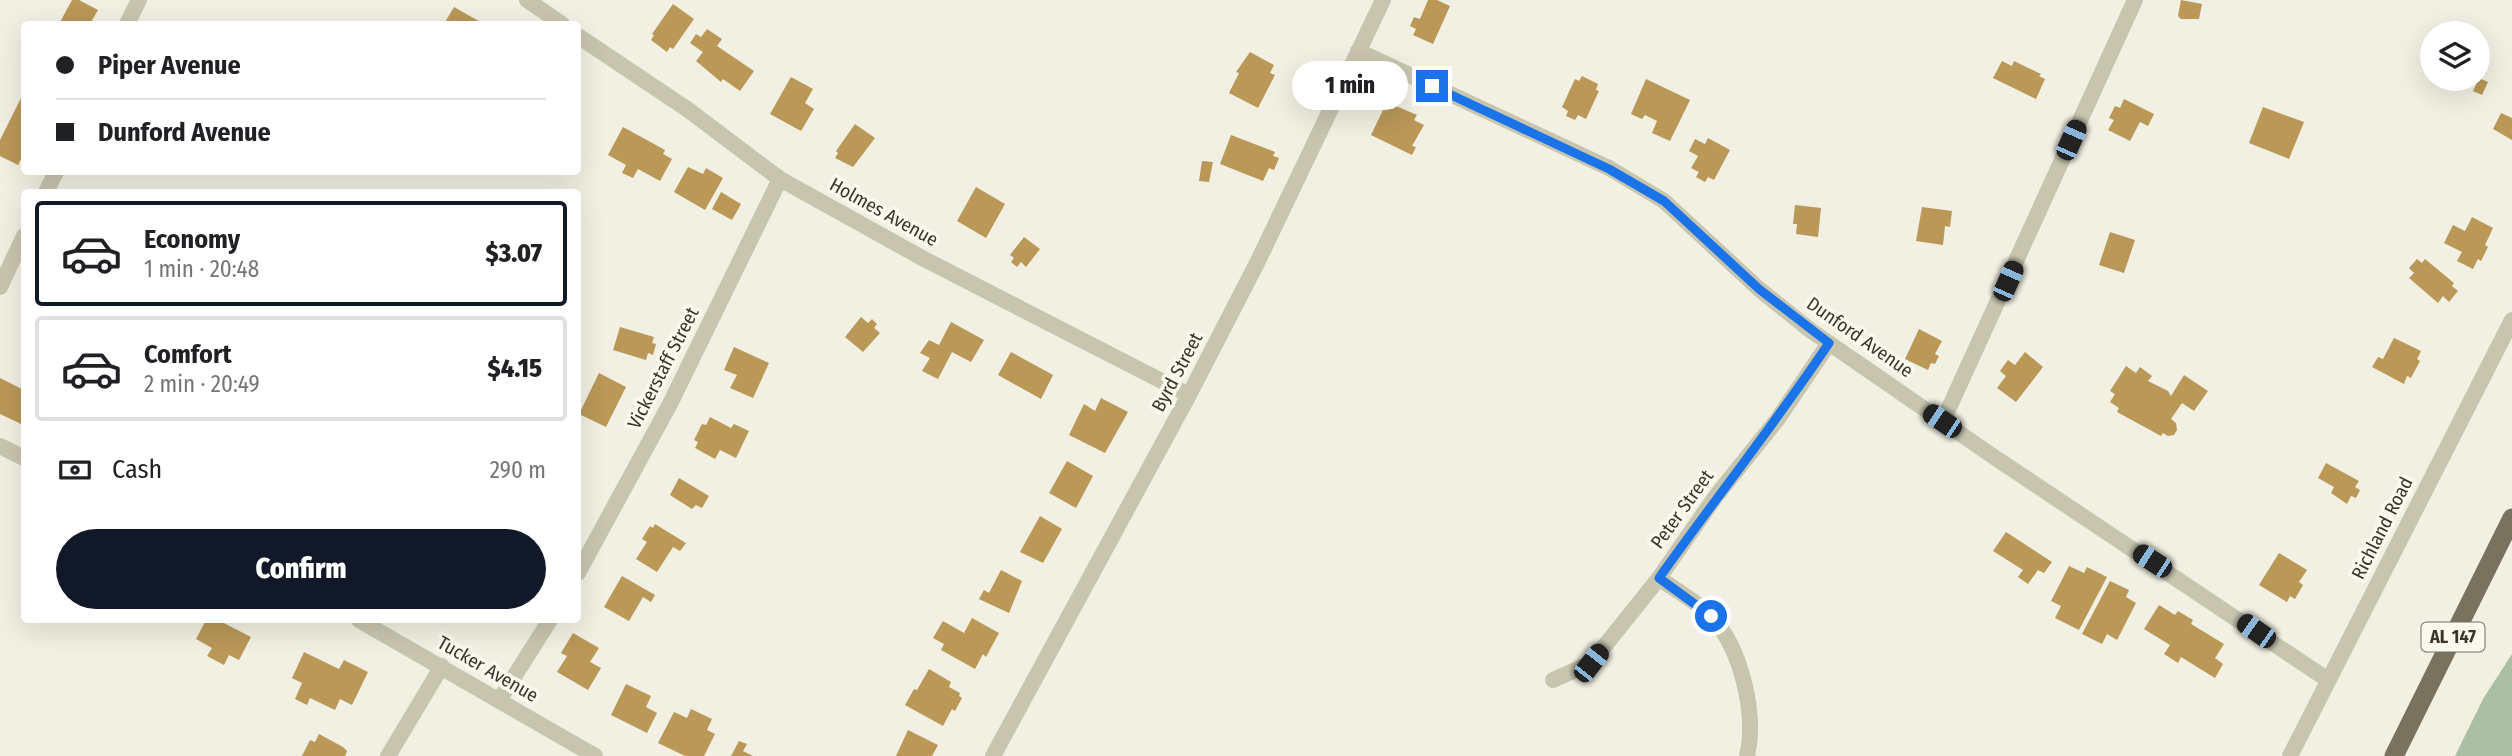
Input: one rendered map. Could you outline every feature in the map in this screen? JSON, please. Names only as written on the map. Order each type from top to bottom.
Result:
[{"type":"main road","name":"AL 147","points":[[2394,756],[2512,518]]},
{"type":"street","points":[[128,21],[139,0]]},
{"type":"street","points":[[527,0],[558,21]]},
{"type":"street","name":"Byrd Street","points":[[993,756],[1189,396],[1382,0]]},
{"type":"street","points":[[1942,421],[2135,0]]},
{"type":"street","name":"Holmes Avenue","points":[[581,38],[687,109],[780,179],[924,259],[1189,396]]},
{"type":"street","name":"Dunford Avenue","points":[[1358,51],[1609,169],[1664,201],[1759,289],[1829,343],[2328,680]]},
{"type":"street","name":"Vickerstaff Street","points":[[581,567],[670,404],[780,179]]},
{"type":"street","points":[[0,287],[21,242]]},
{"type":"street","name":"Richland Road","points":[[2290,756],[2512,320]]},
{"type":"street","name":"Peter Street","points":[[1553,680],[1591,663],[1659,578],[1716,496],[1777,420],[1829,343]]},
{"type":"street","points":[[0,446],[21,456]]},
{"type":"street","points":[[1659,578],[1711,616],[1732,647],[1748,696],[1750,745],[1747,756]]},
{"type":"street","name":"Tucker Avenue","points":[[364,623],[595,756]]},
{"type":"street","points":[[500,699],[548,623]]},
{"type":"street","points":[[388,756],[442,666]]},
{"type":"green space","points":[[2512,654],[2512,756],[2455,756],[2483,699]]},
{"type":"building","points":[[72,0],[79,0],[98,10],[92,21],[61,21]]},
{"type":"building","points":[[1428,0],[1437,0],[1450,6],[1433,44],[1413,35],[1416,29],[1410,26],[1414,17],[1420,19]]},
{"type":"building","points":[[2181,0],[2202,4],[2199,19],[2181,19],[2178,16]]},
{"type":"building","points":[[673,4],[694,19],[673,49],[670,47],[667,52],[651,40],[654,35],[652,34]]},
{"type":"building","points":[[454,7],[479,21],[446,21]]},
{"type":"building","points":[[707,29],[722,39],[717,46],[754,71],[740,91],[723,79],[721,82],[696,61],[703,52],[690,43],[696,34],[701,37]]},
{"type":"building","points":[[1250,52],[1274,65],[1270,73],[1275,75],[1258,108],[1229,93],[1239,73],[1236,72]]},
{"type":"building","points":[[2002,61],[2012,66],[2014,61],[2041,74],[2039,76],[2045,79],[2036,99],[1993,78]]},
{"type":"building","points":[[1582,76],[1598,84],[1596,90],[1599,91],[1586,119],[1578,115],[1575,120],[1566,116],[1568,111],[1562,107],[1575,79],[1579,81]]},
{"type":"building","points":[[791,77],[813,89],[805,103],[814,109],[801,131],[770,114]]},
{"type":"building","points":[[1646,79],[1690,100],[1670,141],[1652,133],[1657,121],[1645,115],[1642,119],[1631,114]]},
{"type":"building","points":[[21,98],[21,159],[18,165],[0,156],[0,140]]},
{"type":"building","points":[[2124,99],[2154,114],[2148,126],[2140,122],[2130,141],[2108,130],[2114,120],[2109,118],[2115,106],[2120,108]]},
{"type":"building","points":[[1385,106],[1393,109],[1396,106],[1417,115],[1414,120],[1424,125],[1412,146],[1416,147],[1412,155],[1371,135]]},
{"type":"building","points":[[2263,107],[2304,122],[2289,159],[2249,143]]},
{"type":"building","points":[[2501,113],[2512,118],[2512,140],[2493,129]]},
{"type":"building","points":[[855,124],[875,138],[853,167],[835,158],[838,153],[836,151]]},
{"type":"building","points":[[623,127],[665,150],[663,154],[672,159],[660,181],[638,169],[633,178],[622,173],[626,165],[608,155]]},
{"type":"building","points":[[1231,135],[1275,152],[1273,156],[1279,158],[1274,170],[1269,168],[1263,181],[1220,164]]},
{"type":"building","points":[[1708,138],[1730,150],[1714,180],[1708,177],[1705,182],[1696,177],[1699,172],[1691,168],[1698,156],[1689,151],[1695,139],[1705,144]]},
{"type":"building","points":[[1202,161],[1213,162],[1209,182],[1199,181]]},
{"type":"building","points":[[688,167],[703,174],[706,168],[723,178],[705,210],[674,192]]},
{"type":"building","points":[[976,187],[1005,204],[986,238],[957,221]]},
{"type":"building","points":[[721,192],[741,204],[732,220],[712,209]]},
{"type":"building","points":[[1795,205],[1821,208],[1818,237],[1796,234],[1797,224],[1793,224]]},
{"type":"building","points":[[1922,207],[1952,211],[1950,227],[1945,226],[1943,245],[1916,241]]},
{"type":"building","points":[[2472,217],[2493,228],[2485,245],[2488,247],[2481,261],[2478,259],[2473,269],[2457,261],[2462,252],[2444,243],[2453,225],[2465,231]]},
{"type":"building","points":[[2110,232],[2135,240],[2124,273],[2099,265]]},
{"type":"building","points":[[1024,237],[1040,249],[1026,267],[1021,262],[1017,267],[1011,262],[1014,258],[1010,255]]},
{"type":"building","points":[[2417,259],[2422,263],[2425,259],[2454,283],[2452,286],[2458,291],[2449,302],[2443,296],[2438,303],[2409,278],[2414,273],[2409,268]]},
{"type":"building","points":[[861,317],[868,323],[872,319],[877,324],[874,328],[880,333],[863,352],[845,337]]},
{"type":"building","points":[[951,322],[984,340],[971,362],[952,352],[938,379],[922,371],[930,358],[920,353],[929,340],[939,345]]},
{"type":"building","points":[[620,327],[654,337],[652,343],[656,344],[653,355],[648,353],[646,360],[613,350]]},
{"type":"building","points":[[1919,329],[1942,341],[1935,354],[1939,356],[1928,370],[1905,359]]},
{"type":"building","points":[[2394,338],[2421,351],[2417,359],[2420,361],[2411,378],[2407,376],[2404,384],[2372,367],[2378,357],[2383,359]]},
{"type":"building","points":[[734,347],[769,363],[753,398],[730,388],[737,375],[724,370]]},
{"type":"building","points":[[1011,352],[1053,375],[1041,399],[998,375]]},
{"type":"building","points":[[2025,352],[2043,367],[2016,402],[1997,388],[2006,376],[2000,371],[2008,360],[2015,365]]},
{"type":"building","points":[[2126,366],[2136,373],[2140,367],[2152,376],[2148,381],[2168,391],[2171,396],[2184,375],[2208,391],[2194,411],[2182,403],[2171,419],[2176,423],[2177,430],[2174,435],[2163,433],[2161,436],[2117,412],[2119,408],[2110,402],[2115,394],[2110,391]]},
{"type":"building","points":[[599,373],[626,387],[606,427],[581,415]]},
{"type":"building","points":[[0,378],[21,388],[21,424],[0,414]]},
{"type":"building","points":[[1101,398],[1128,412],[1105,453],[1069,435],[1084,404],[1095,411]]},
{"type":"building","points":[[710,417],[731,428],[734,424],[749,431],[736,458],[720,450],[715,459],[695,448],[698,442],[694,440],[702,424],[706,425]]},
{"type":"building","points":[[1067,461],[1093,476],[1076,508],[1049,493]]},
{"type":"building","points":[[2326,463],[2359,481],[2355,487],[2360,490],[2356,498],[2351,496],[2347,504],[2331,493],[2334,487],[2318,478]]},
{"type":"building","points":[[679,478],[709,496],[702,508],[696,505],[692,509],[670,495]]},
{"type":"building","points":[[1040,516],[1062,529],[1043,563],[1020,552]]},
{"type":"building","points":[[655,524],[686,543],[680,551],[673,547],[657,572],[636,559],[647,542],[642,539],[650,526],[653,528]]},
{"type":"building","points":[[2006,532],[2052,562],[2044,573],[2038,570],[2028,584],[2018,577],[2023,570],[1993,551]]},
{"type":"building","points":[[2279,553],[2307,570],[2299,582],[2303,585],[2295,599],[2290,596],[2287,602],[2259,585]]},
{"type":"building","points":[[2069,566],[2084,573],[2087,567],[2107,577],[2079,630],[2055,618],[2061,606],[2051,601]]},
{"type":"building","points":[[1001,570],[1022,581],[1009,613],[979,599],[984,590],[989,593]]},
{"type":"building","points":[[622,576],[655,595],[651,602],[643,597],[629,621],[604,607]]},
{"type":"building","points":[[2110,581],[2129,590],[2126,597],[2136,603],[2117,640],[2107,634],[2102,644],[2082,634]]},
{"type":"building","points":[[2159,605],[2175,615],[2178,611],[2193,620],[2191,624],[2224,644],[2215,658],[2223,664],[2215,678],[2181,657],[2178,663],[2164,654],[2170,645],[2144,629]]},
{"type":"building","points":[[972,618],[999,633],[986,657],[983,654],[975,669],[941,650],[944,644],[933,638],[943,621],[964,633]]},
{"type":"building","points":[[204,623],[224,623],[251,637],[239,660],[229,655],[224,665],[207,656],[212,648],[196,639]]},
{"type":"building","points":[[573,633],[599,648],[590,662],[601,668],[588,690],[557,672],[567,656],[561,653]]},
{"type":"building","points":[[304,652],[339,669],[344,660],[368,672],[352,705],[340,699],[335,710],[310,698],[307,705],[295,699],[302,683],[292,678]]},
{"type":"building","points":[[929,669],[951,682],[949,687],[960,693],[962,698],[943,726],[905,705]]},
{"type":"building","points":[[626,684],[651,696],[646,707],[657,713],[647,733],[611,715]]},
{"type":"building","points":[[691,709],[712,719],[707,730],[715,734],[704,756],[685,756],[658,743],[674,712],[687,718]]},
{"type":"building","points":[[908,730],[938,745],[932,756],[896,756]]},
{"type":"building","points":[[319,734],[343,747],[347,751],[345,756],[302,756],[310,740],[315,742]]},
{"type":"building","points":[[739,741],[747,744],[743,751],[753,756],[731,756]]},
{"type":"route","points":[[1432,86],[1609,169],[1664,201],[1759,289],[1829,343],[1777,420],[1716,496],[1659,578],[1711,616]]}]
